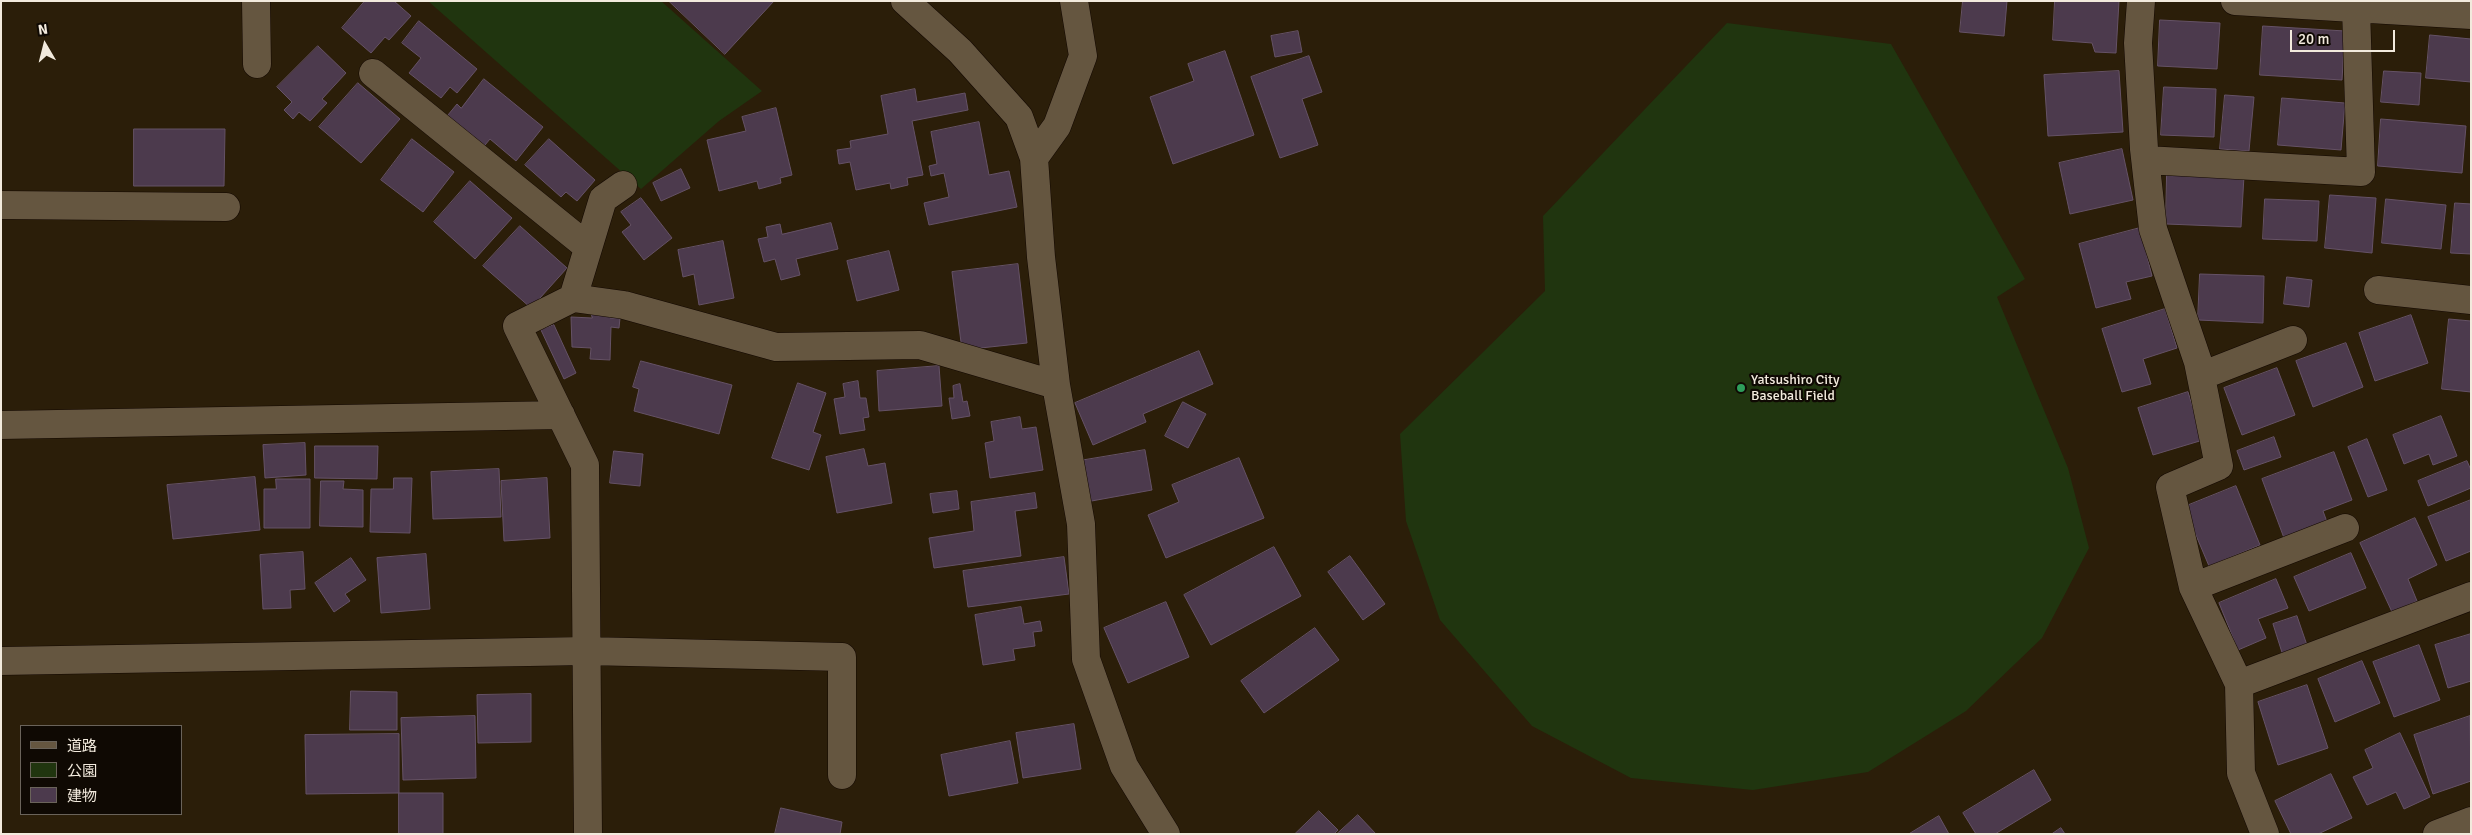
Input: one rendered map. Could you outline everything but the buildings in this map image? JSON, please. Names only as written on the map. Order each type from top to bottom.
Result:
[{"type":"street","points":[[256,1],[257,64]]},
{"type":"street","points":[[905,1],[960,50],[1019,117],[1034,158],[1041,257],[1056,384],[1081,524],[1086,660],[1124,766],[1166,834]]},
{"type":"street","points":[[1034,158],[1057,126],[1083,56],[1074,1]]},
{"type":"street","points":[[2141,1],[2138,43],[2153,228],[2201,376],[2219,466],[2170,487],[2193,587],[2239,684],[2241,773],[2265,834]]},
{"type":"street","points":[[2235,1],[2471,15]]},
{"type":"street","points":[[2146,160],[2361,172],[2356,8]]},
{"type":"street","points":[[373,73],[588,248]]},
{"type":"street","points":[[573,298],[603,199],[623,185]]},
{"type":"street","points":[[1,205],[226,207]]},
{"type":"street","points":[[2378,290],[2471,300]]},
{"type":"street","points":[[588,834],[586,465],[517,326],[573,298],[624,305],[776,347],[920,346],[1056,384]]},
{"type":"street","points":[[2201,376],[2293,340]]},
{"type":"street","points":[[1,425],[561,415]]},
{"type":"street","points":[[2193,587],[2345,528]]},
{"type":"street","points":[[2239,684],[2471,596]]},
{"type":"street","points":[[1,661],[587,652],[842,657],[842,776]]},
{"type":"street","points":[[2437,834],[2471,821]]},
{"type":"green space","points":[[428,1],[661,1],[762,91],[719,121],[641,189]]},
{"type":"green space","name":"Yatsushiro City Baseball Field","points":[[1727,23],[1891,44],[2025,279],[1997,297],[2068,468],[2089,548],[2042,638],[1966,711],[1868,772],[1753,790],[1631,778],[1532,726],[1440,620],[1406,521],[1400,434],[1545,291],[1543,216]]},
{"type":"place","name":"Yatsushiro City Baseball Field","points":[[1741,388]]}]
